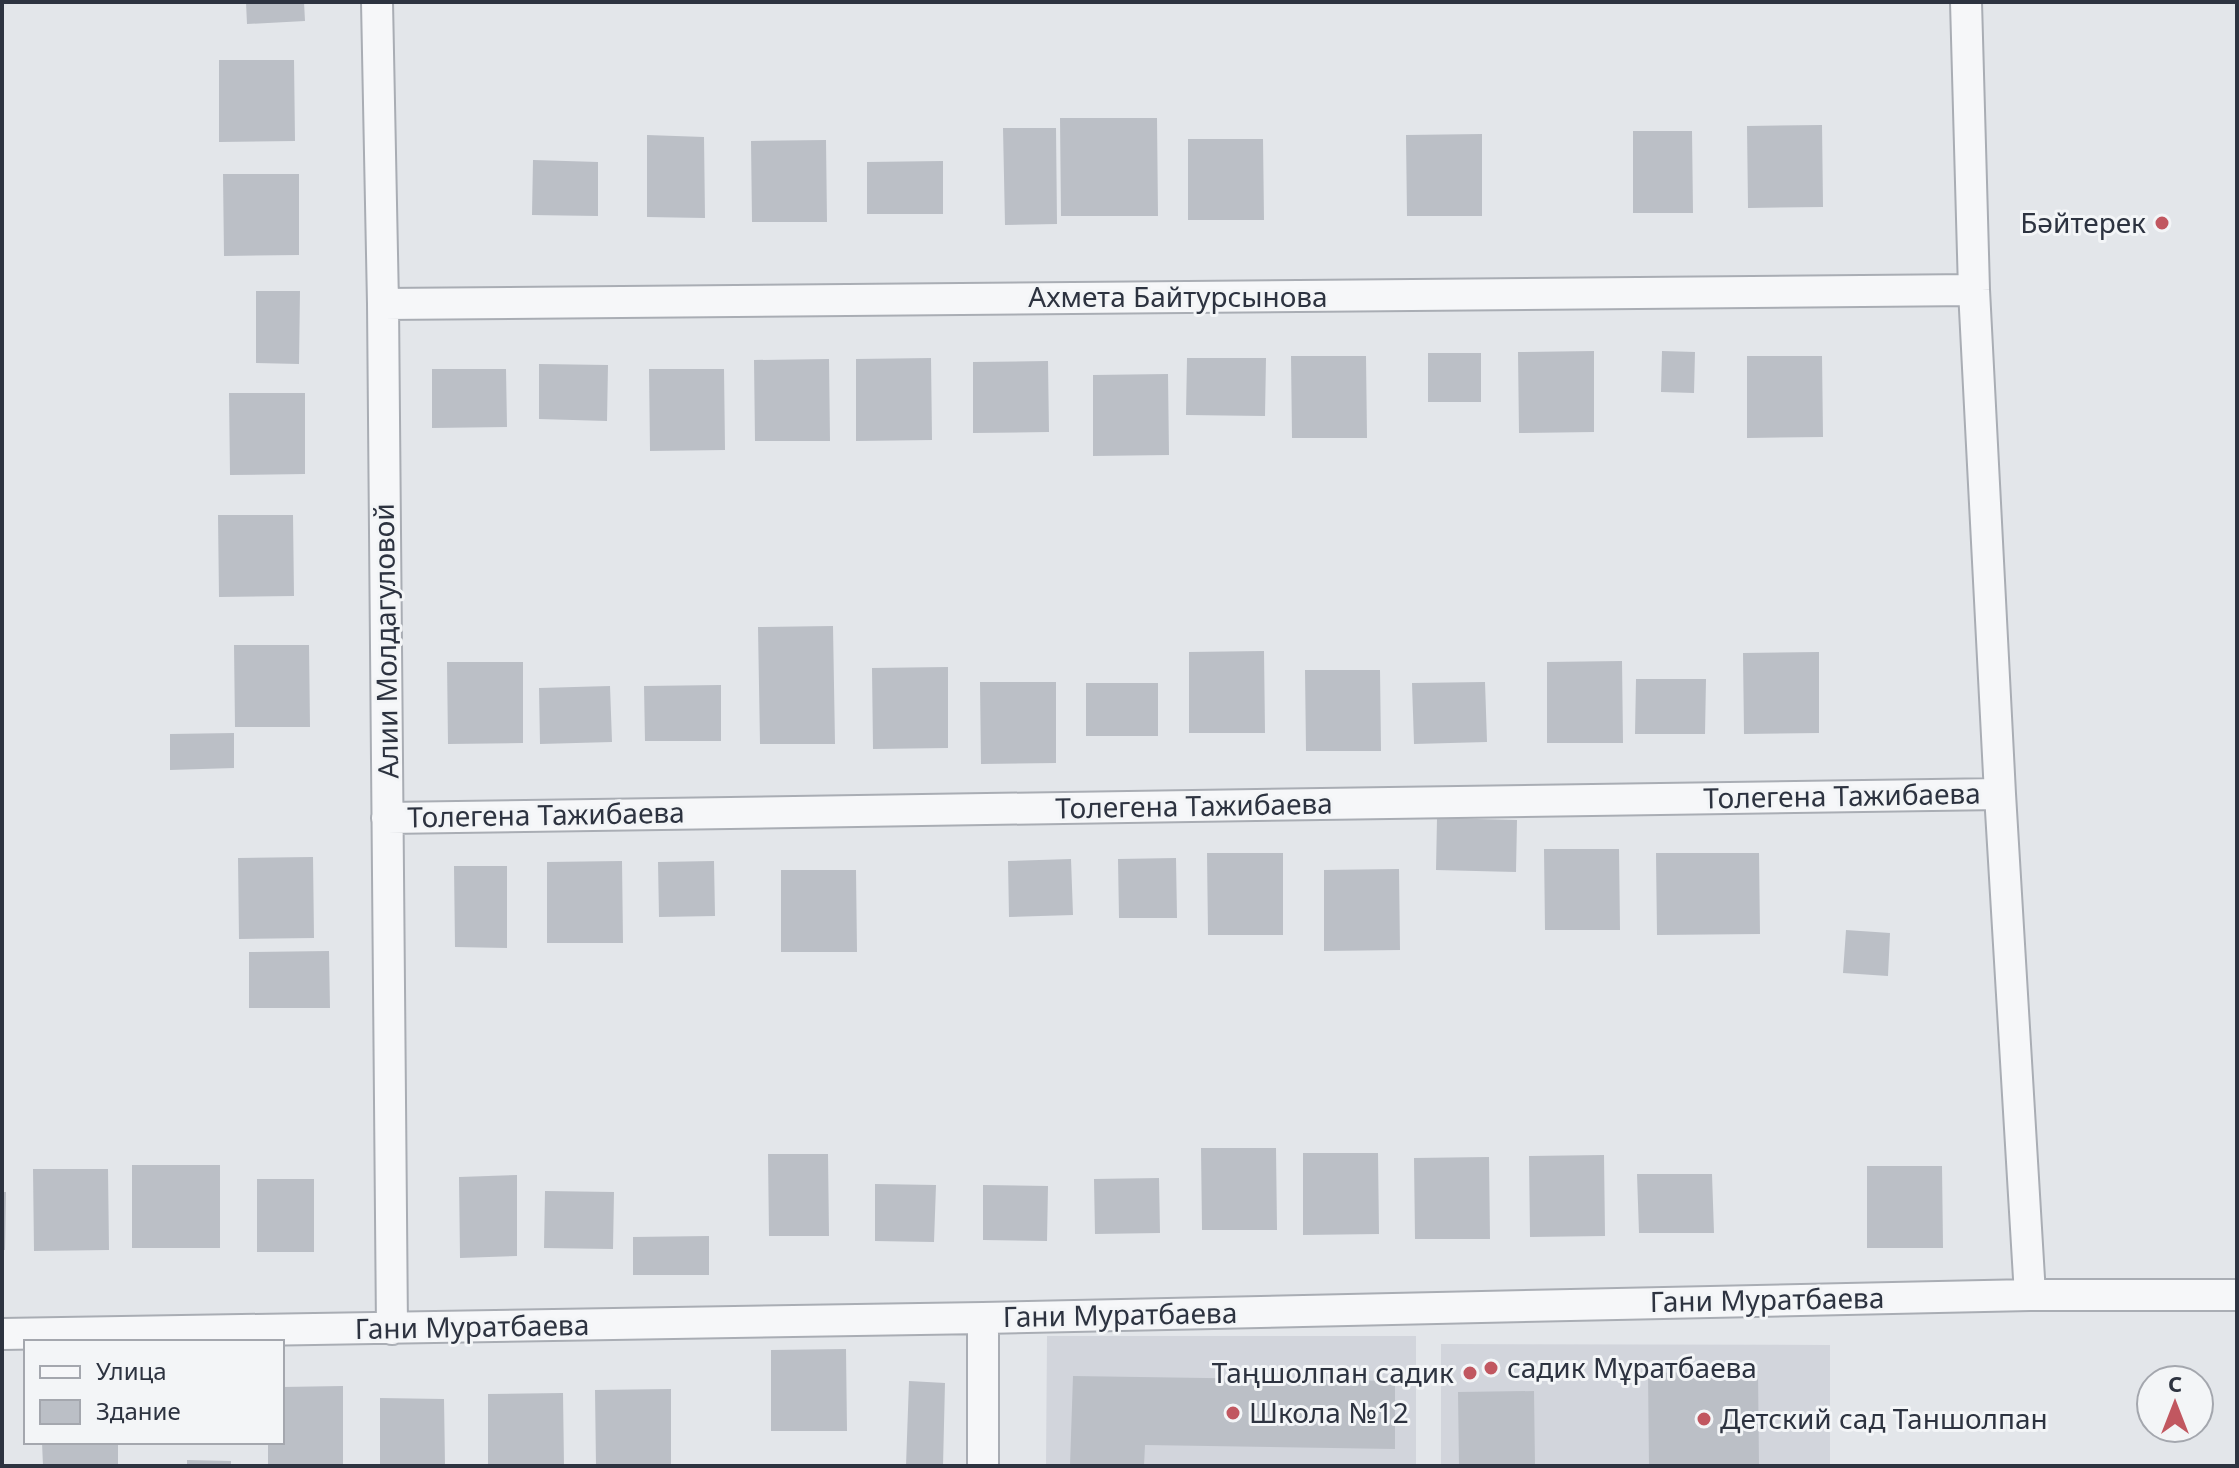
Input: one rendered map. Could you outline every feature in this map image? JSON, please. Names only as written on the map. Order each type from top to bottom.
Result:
[{"type":"street","name":"Алии Молдагуловой","points":[[377,2],[383,304],[392,1329]]},
{"type":"street","points":[[1966,2],[1974,290],[2030,1295]]},
{"type":"street","name":"Ахмета Байтурсынова","points":[[383,304],[1974,290]]},
{"type":"street","name":"Толегена Тажибаева","points":[[387,818],[2000,794]]},
{"type":"street","name":"Гани Муратбаева","points":[[2,1334],[983,1318],[2030,1295],[2237,1295]]},
{"type":"street","points":[[983,1318],[983,1466]]},
{"type":"shaded area","points":[[1047,1336],[1416,1336],[1416,1466],[1046,1466]]},
{"type":"shaded area","points":[[1441,1344],[1830,1345],[1830,1466],[1441,1466]]},
{"type":"building","points":[[246,2],[304,2],[305,21],[247,24]]},
{"type":"building","points":[[219,60],[294,60],[295,141],[219,142]]},
{"type":"building","points":[[1060,118],[1157,118],[1158,216],[1061,216]]},
{"type":"building","points":[[1822,125],[1823,207],[1748,208],[1747,126]]},
{"type":"building","points":[[1003,128],[1056,128],[1057,224],[1005,225]]},
{"type":"building","points":[[1633,131],[1692,131],[1693,213],[1633,213]]},
{"type":"building","points":[[1482,134],[1482,216],[1407,216],[1406,135]]},
{"type":"building","points":[[647,135],[704,137],[705,218],[647,217]]},
{"type":"building","points":[[1188,139],[1263,139],[1264,220],[1188,220]]},
{"type":"building","points":[[826,140],[827,222],[752,222],[751,141]]},
{"type":"building","points":[[533,160],[598,162],[598,216],[532,215]]},
{"type":"building","points":[[943,161],[943,214],[867,214],[867,162]]},
{"type":"building","points":[[223,174],[299,174],[299,255],[224,256]]},
{"type":"building","points":[[256,291],[300,291],[299,364],[256,363]]},
{"type":"building","points":[[1594,351],[1594,432],[1519,433],[1518,352]]},
{"type":"building","points":[[1662,351],[1695,352],[1694,393],[1661,392]]},
{"type":"building","points":[[1428,353],[1481,353],[1481,402],[1428,402]]},
{"type":"building","points":[[1291,356],[1366,356],[1367,438],[1292,438]]},
{"type":"building","points":[[1747,356],[1822,356],[1823,437],[1747,438]]},
{"type":"building","points":[[931,358],[932,440],[856,441],[856,359]]},
{"type":"building","points":[[1187,358],[1266,358],[1265,416],[1186,415]]},
{"type":"building","points":[[829,359],[830,441],[755,441],[754,360]]},
{"type":"building","points":[[1048,361],[1049,432],[973,433],[973,362]]},
{"type":"building","points":[[539,364],[608,365],[607,421],[539,419]]},
{"type":"building","points":[[432,369],[506,369],[507,427],[432,428]]},
{"type":"building","points":[[649,369],[724,369],[725,450],[650,451]]},
{"type":"building","points":[[1168,374],[1169,455],[1093,456],[1093,375]]},
{"type":"building","points":[[229,393],[305,393],[305,474],[230,475]]},
{"type":"building","points":[[218,515],[293,515],[294,596],[219,597]]},
{"type":"building","points":[[833,626],[835,744],[760,744],[758,627]]},
{"type":"building","points":[[234,645],[309,645],[310,727],[235,727]]},
{"type":"building","points":[[1264,651],[1265,733],[1189,733],[1189,652]]},
{"type":"building","points":[[1819,652],[1819,733],[1744,734],[1743,653]]},
{"type":"building","points":[[1622,661],[1623,743],[1547,743],[1547,662]]},
{"type":"building","points":[[447,662],[523,662],[523,743],[448,744]]},
{"type":"building","points":[[948,667],[948,748],[873,749],[872,668]]},
{"type":"building","points":[[1305,670],[1380,670],[1381,751],[1306,751]]},
{"type":"building","points":[[1636,679],[1706,679],[1705,734],[1635,734]]},
{"type":"building","points":[[980,682],[1056,682],[1056,763],[981,764]]},
{"type":"building","points":[[1485,682],[1487,742],[1414,744],[1412,683]]},
{"type":"building","points":[[1086,683],[1158,683],[1158,736],[1086,736]]},
{"type":"building","points":[[721,685],[721,741],[645,741],[644,686]]},
{"type":"building","points":[[610,686],[612,742],[540,744],[539,688]]},
{"type":"building","points":[[234,733],[234,768],[170,770],[170,734]]},
{"type":"building","points":[[1437,818],[1517,820],[1516,872],[1436,870]]},
{"type":"building","points":[[1544,849],[1619,849],[1620,930],[1545,930]]},
{"type":"building","points":[[1207,853],[1283,853],[1283,935],[1208,935]]},
{"type":"building","points":[[1656,853],[1759,853],[1760,934],[1657,935]]},
{"type":"building","points":[[313,857],[314,938],[239,939],[238,858]]},
{"type":"building","points":[[1176,858],[1177,918],[1119,918],[1118,859]]},
{"type":"building","points":[[1071,859],[1073,915],[1009,917],[1008,861]]},
{"type":"building","points":[[622,861],[623,943],[547,943],[547,862]]},
{"type":"building","points":[[714,861],[715,916],[659,917],[658,862]]},
{"type":"building","points":[[454,866],[507,866],[507,948],[455,947]]},
{"type":"building","points":[[1399,869],[1400,950],[1324,951],[1324,870]]},
{"type":"building","points":[[781,870],[856,870],[857,952],[781,952]]},
{"type":"building","points":[[1846,930],[1890,933],[1888,976],[1843,973]]},
{"type":"building","points":[[329,951],[330,1008],[249,1008],[249,952]]},
{"type":"building","points":[[1201,1148],[1276,1148],[1277,1230],[1202,1230]]},
{"type":"building","points":[[1303,1153],[1378,1153],[1379,1234],[1303,1235]]},
{"type":"building","points":[[768,1154],[828,1154],[829,1236],[769,1236]]},
{"type":"building","points":[[1604,1155],[1605,1236],[1530,1237],[1529,1156]]},
{"type":"building","points":[[1489,1157],[1490,1239],[1415,1239],[1414,1158]]},
{"type":"building","points":[[132,1165],[220,1165],[220,1248],[132,1248]]},
{"type":"building","points":[[1867,1166],[1942,1166],[1943,1248],[1867,1248]]},
{"type":"building","points":[[33,1169],[108,1169],[109,1250],[34,1251]]},
{"type":"building","points":[[1637,1174],[1712,1174],[1714,1233],[1639,1233]]},
{"type":"building","points":[[517,1175],[517,1256],[460,1258],[459,1177]]},
{"type":"building","points":[[1159,1178],[1160,1233],[1095,1234],[1094,1179]]},
{"type":"building","points":[[257,1179],[314,1179],[314,1252],[257,1252]]},
{"type":"building","points":[[875,1184],[936,1185],[934,1242],[875,1241]]},
{"type":"building","points":[[983,1185],[1048,1186],[1047,1241],[983,1240]]},
{"type":"building","points":[[545,1191],[614,1192],[613,1249],[544,1248]]},
{"type":"building","points":[[2,1192],[6,1192],[5,1250],[2,1250]]},
{"type":"building","points":[[709,1236],[709,1275],[633,1275],[633,1237]]},
{"type":"building","points":[[846,1349],[847,1431],[771,1431],[771,1350]]},
{"type":"building","name":"Детский сад Таншолпан","points":[[1758,1371],[1759,1466],[1649,1466],[1648,1373]]},
{"type":"building","name":"Школа №12","points":[[1073,1376],[1395,1381],[1395,1449],[1145,1445],[1144,1466],[1070,1466]]},
{"type":"building","points":[[909,1381],[945,1383],[943,1466],[906,1466]]},
{"type":"building","points":[[343,1386],[343,1466],[268,1466],[268,1444],[284,1444],[284,1387]]},
{"type":"building","points":[[671,1389],[671,1466],[596,1466],[595,1390]]},
{"type":"building","points":[[1534,1391],[1535,1466],[1459,1466],[1458,1392]]},
{"type":"building","points":[[563,1393],[564,1466],[488,1466],[488,1394]]},
{"type":"building","points":[[380,1398],[444,1399],[445,1466],[380,1466]]},
{"type":"building","points":[[42,1444],[118,1444],[118,1466],[43,1466]]},
{"type":"building","points":[[187,1460],[231,1461],[231,1466],[187,1466]]},
{"type":"place","name":"Бәйтерек","points":[[2162,223]]},
{"type":"place","name":"садик Мұратбаева","points":[[1491,1368]]},
{"type":"place","name":"Таңшолпан садик","points":[[1470,1373]]},
{"type":"place","name":"Школа №12","points":[[1233,1413]]},
{"type":"place","name":"Детский сад Таншолпан","points":[[1704,1419]]}]
